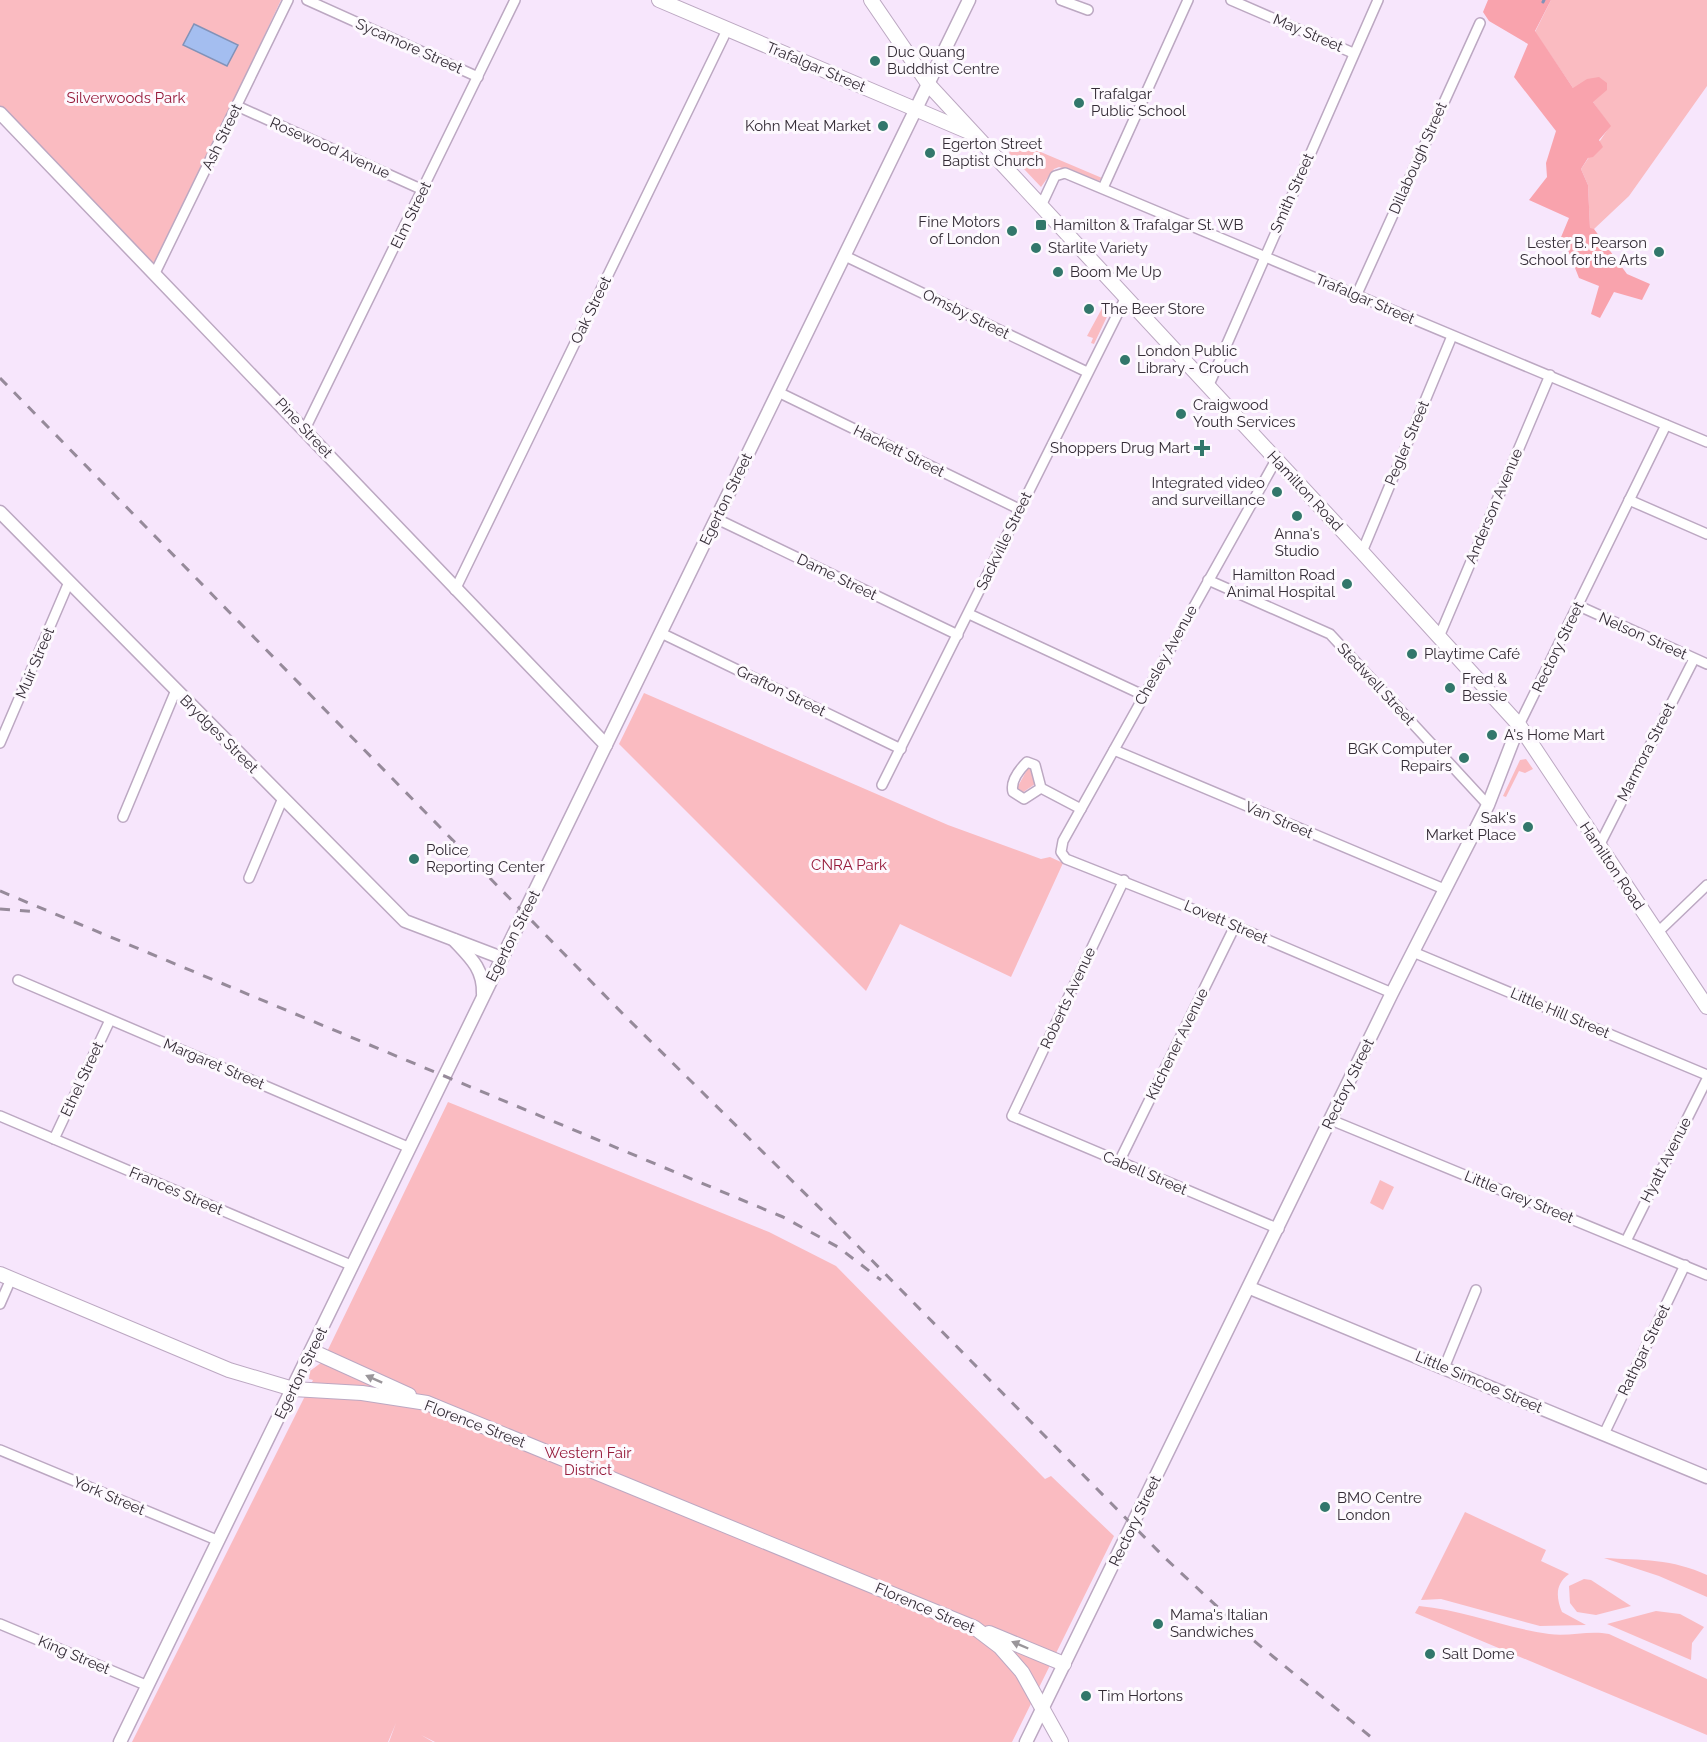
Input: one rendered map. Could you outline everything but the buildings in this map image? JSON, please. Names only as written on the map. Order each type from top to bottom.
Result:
[{"type":"main road","name":"Trafalgar Street","points":[[659,0],[675,3],[727,30],[973,134]]},
{"type":"main road","name":"Hamilton Road","points":[[871,0],[929,85],[1362,552],[1519,725],[1707,1007]]},
{"type":"main road","name":"Florence Street","points":[[5,1277],[229,1370],[293,1389],[362,1393],[427,1403],[975,1628],[1000,1647],[1022,1672],[1041,1710]]},
{"type":"main road","points":[[312,1351],[427,1403]]},
{"type":"main road","points":[[975,1628],[1064,1664]]},
{"type":"main road","points":[[1041,1710],[1061,1742]]},
{"type":"street","name":"Ash Street","points":[[155,273],[288,0]]},
{"type":"street","name":"Sycamore Street","points":[[307,0],[478,77]]},
{"type":"street","name":"Elm Street","points":[[305,429],[515,0]]},
{"type":"street","name":"Egerton Street","points":[[120,1742],[969,0]]},
{"type":"street","points":[[1061,0],[1088,10]]},
{"type":"street","points":[[1103,188],[1188,0]]},
{"type":"street","name":"May Street","points":[[1231,0],[1353,53]]},
{"type":"street","name":"Smith Street","points":[[1208,387],[1378,0]]},
{"type":"street","name":"Dillabough Street","points":[[1357,294],[1480,23]]},
{"type":"street","name":"Oak Street","points":[[455,590],[727,30]]},
{"type":"street","name":"Rosewood Avenue","points":[[237,106],[423,190]]},
{"type":"street","name":"Pine Street","points":[[0,113],[606,745]]},
{"type":"street","name":"Trafalgar Street","points":[[1041,206],[1052,181],[1059,172],[1103,188],[1707,442]]},
{"type":"street","name":"Omsby Street","points":[[845,256],[1087,372]]},
{"type":"street","name":"Sackville Street","points":[[882,785],[1126,297]]},
{"type":"street","name":"Pegler Street","points":[[1362,552],[1452,336]]},
{"type":"street","name":"Anderson Avenue","points":[[1439,637],[1550,375]]},
{"type":"street","name":"Hackett Street","points":[[778,392],[1019,509]]},
{"type":"street","name":"Rectory Street","points":[[1026,1742],[1279,1229],[1392,993],[1488,805],[1519,725],[1666,425]]},
{"type":"street","name":"Chesley Avenue","points":[[1061,852],[1063,841],[1143,695],[1276,460]]},
{"type":"street","points":[[1629,500],[1707,534]]},
{"type":"street","name":"Brydges Street","points":[[0,512],[405,921],[502,958]]},
{"type":"street","name":"Dame Street","points":[[717,519],[958,634]]},
{"type":"street","name":"Stedwell Street","points":[[1208,580],[1330,634],[1488,805]]},
{"type":"street","name":"Muir Street","points":[[0,743],[69,582]]},
{"type":"street","name":"Nelson Street","points":[[1578,606],[1707,664]]},
{"type":"street","points":[[969,614],[1143,695]]},
{"type":"street","name":"Grafton Street","points":[[661,633],[901,749]]},
{"type":"street","name":"Marmora Street","points":[[1599,846],[1694,659]]},
{"type":"street","points":[[123,817],[176,690]]},
{"type":"street","name":"Van Street","points":[[1114,750],[1444,889]]},
{"type":"street","points":[[1041,788],[1081,809]]},
{"type":"street","points":[[249,878],[283,798]]},
{"type":"street","name":"Lovett Street","points":[[1061,852],[1066,859],[1124,880],[1392,993]]},
{"type":"street","name":"Roberts Avenue","points":[[1012,1116],[1124,880]]},
{"type":"street","points":[[1658,933],[1707,885]]},
{"type":"street","name":"Kitchener Avenue","points":[[1119,1162],[1235,926]]},
{"type":"street","points":[[450,937],[477,965],[482,976],[482,998]]},
{"type":"street","name":"Little Hill Street","points":[[1413,952],[1707,1077]]},
{"type":"street","name":"Margaret Street","points":[[18,980],[410,1148]]},
{"type":"street","name":"Ethel Street","points":[[54,1139],[110,1020]]},
{"type":"street","name":"Hyatt Avenue","points":[[1626,1241],[1707,1077]]},
{"type":"street","name":"Frances Street","points":[[0,1116],[352,1266]]},
{"type":"street","name":"Cabell Street","points":[[1012,1116],[1279,1229]]},
{"type":"street","name":"Little Grey Street","points":[[1331,1120],[1707,1275]]},
{"type":"street","name":"Rathgar Street","points":[[1604,1434],[1685,1265]]},
{"type":"street","points":[[0,1304],[5,1277]]},
{"type":"street","name":"Little Simcoe Street","points":[[1250,1288],[1707,1477]]},
{"type":"street","points":[[1444,1368],[1476,1290]]},
{"type":"street","name":"York Street","points":[[0,1450],[219,1541]]},
{"type":"street","name":"King Street","points":[[0,1624],[148,1686]]},
{"type":"green space","name":"Silverwoods Park","points":[[0,0],[281,0],[154,270],[0,108]]},
{"type":"green space","points":[[1551,0],[1707,0],[1707,86],[1629,196],[1594,229],[1590,229],[1588,185],[1581,169],[1610,126],[1593,102],[1573,88],[1535,32]]},
{"type":"green space","points":[[1015,141],[1102,178],[1099,181],[1059,167],[1054,169],[1041,187],[1009,153]]},
{"type":"green space","points":[[1106,301],[1113,304],[1094,344],[1091,343],[1093,338],[1087,336]]},
{"type":"green space","name":"CNRA Park","points":[[644,693],[948,825],[1041,859],[1050,857],[1063,863],[1011,977],[900,924],[866,991],[619,744]]},
{"type":"green space","points":[[1526,759],[1533,769],[1525,773],[1519,771],[1506,797],[1503,796],[1520,760]]},
{"type":"green space","points":[[1028,768],[1033,770],[1035,784],[1022,793],[1017,788]]},
{"type":"green space","name":"Western Fair District","points":[[448,1102],[769,1232],[836,1266],[1045,1479],[1051,1476],[1114,1536],[1012,1742],[435,1742],[421,1735],[433,1742],[389,1742],[396,1723],[388,1742],[132,1742],[313,1380],[309,1379],[310,1371],[322,1362]]},
{"type":"green space","points":[[1380,1180],[1394,1187],[1383,1210],[1370,1203]]},
{"type":"green space","points":[[1465,1512],[1546,1550],[1541,1561],[1569,1574],[1561,1582],[1558,1591],[1562,1612],[1586,1625],[1540,1626],[1441,1599],[1421,1600]]},
{"type":"green space","points":[[1604,1558],[1657,1561],[1694,1570],[1707,1575],[1707,1597],[1659,1576]]},
{"type":"green space","points":[[1584,1579],[1591,1580],[1631,1606],[1596,1615],[1577,1612],[1570,1603],[1569,1586]]},
{"type":"green space","points":[[1419,1606],[1452,1611],[1549,1634],[1609,1634],[1707,1679],[1707,1735],[1415,1613]]},
{"type":"green space","points":[[1656,1611],[1680,1614],[1704,1627],[1692,1643],[1691,1660],[1607,1624]]},
{"type":"shaded area","points":[[1488,0],[1551,0],[1535,31],[1573,88],[1587,79],[1599,77],[1607,83],[1607,90],[1593,102],[1611,126],[1599,140],[1603,147],[1593,157],[1588,158],[1581,169],[1588,185],[1590,228],[1594,229],[1627,274],[1650,284],[1642,300],[1614,292],[1600,318],[1591,314],[1599,286],[1579,278],[1566,245],[1559,242],[1569,218],[1529,200],[1547,177],[1546,163],[1556,131],[1514,77],[1528,44],[1489,21],[1483,12]]},
{"type":"water","points":[[194,24],[238,45],[227,66],[183,45]]},
{"type":"railway","points":[[0,378],[624,1015],[842,1230],[1165,1558],[1253,1640],[1377,1742]]},
{"type":"railway","points":[[0,891],[783,1217],[838,1247],[881,1280]]},
{"type":"railway","points":[[0,909],[39,912]]},
{"type":"place","name":"Duc Quang Buddhist Centre","points":[[875,61]]},
{"type":"place","name":"Trafalgar Public School","points":[[1079,103]]},
{"type":"place","name":"Kohn Meat Market","points":[[883,126]]},
{"type":"place","name":"Egerton Street Baptist Church","points":[[930,153]]},
{"type":"place","name":"Hamilton & Trafalgar St. WB","points":[[1041,225]]},
{"type":"place","name":"Fine Motors of London","points":[[1012,231]]},
{"type":"place","name":"Starlite Variety","points":[[1036,248]]},
{"type":"place","name":"Lester B. Pearson School for the Arts","points":[[1659,252]]},
{"type":"place","name":"Boom Me Up","points":[[1058,272]]},
{"type":"place","name":"The Beer Store","points":[[1089,309]]},
{"type":"place","name":"London Public Library - Crouch","points":[[1125,360]]},
{"type":"place","name":"Craigwood Youth Services","points":[[1181,414]]},
{"type":"place","name":"Shoppers Drug Mart","points":[[1202,448]]},
{"type":"place","name":"Integrated video and surveillance","points":[[1277,492]]},
{"type":"place","name":"Anna's Studio","points":[[1297,516]]},
{"type":"place","name":"Hamilton Road Animal Hospital","points":[[1347,584]]},
{"type":"place","name":"Playtime Café","points":[[1412,654]]},
{"type":"place","name":"Fred & Bessie","points":[[1450,688]]},
{"type":"place","name":"A's Home Mart","points":[[1492,735]]},
{"type":"place","name":"BGK Computer Repairs","points":[[1464,758]]},
{"type":"place","name":"Sak's Market Place","points":[[1528,827]]},
{"type":"place","name":"Police Reporting Center","points":[[414,859]]},
{"type":"place","name":"BMO Centre London","points":[[1325,1507]]},
{"type":"place","name":"Mama's Italian Sandwiches","points":[[1158,1624]]},
{"type":"place","name":"Salt Dome","points":[[1430,1654]]},
{"type":"place","name":"Tim Hortons","points":[[1086,1696]]}]
